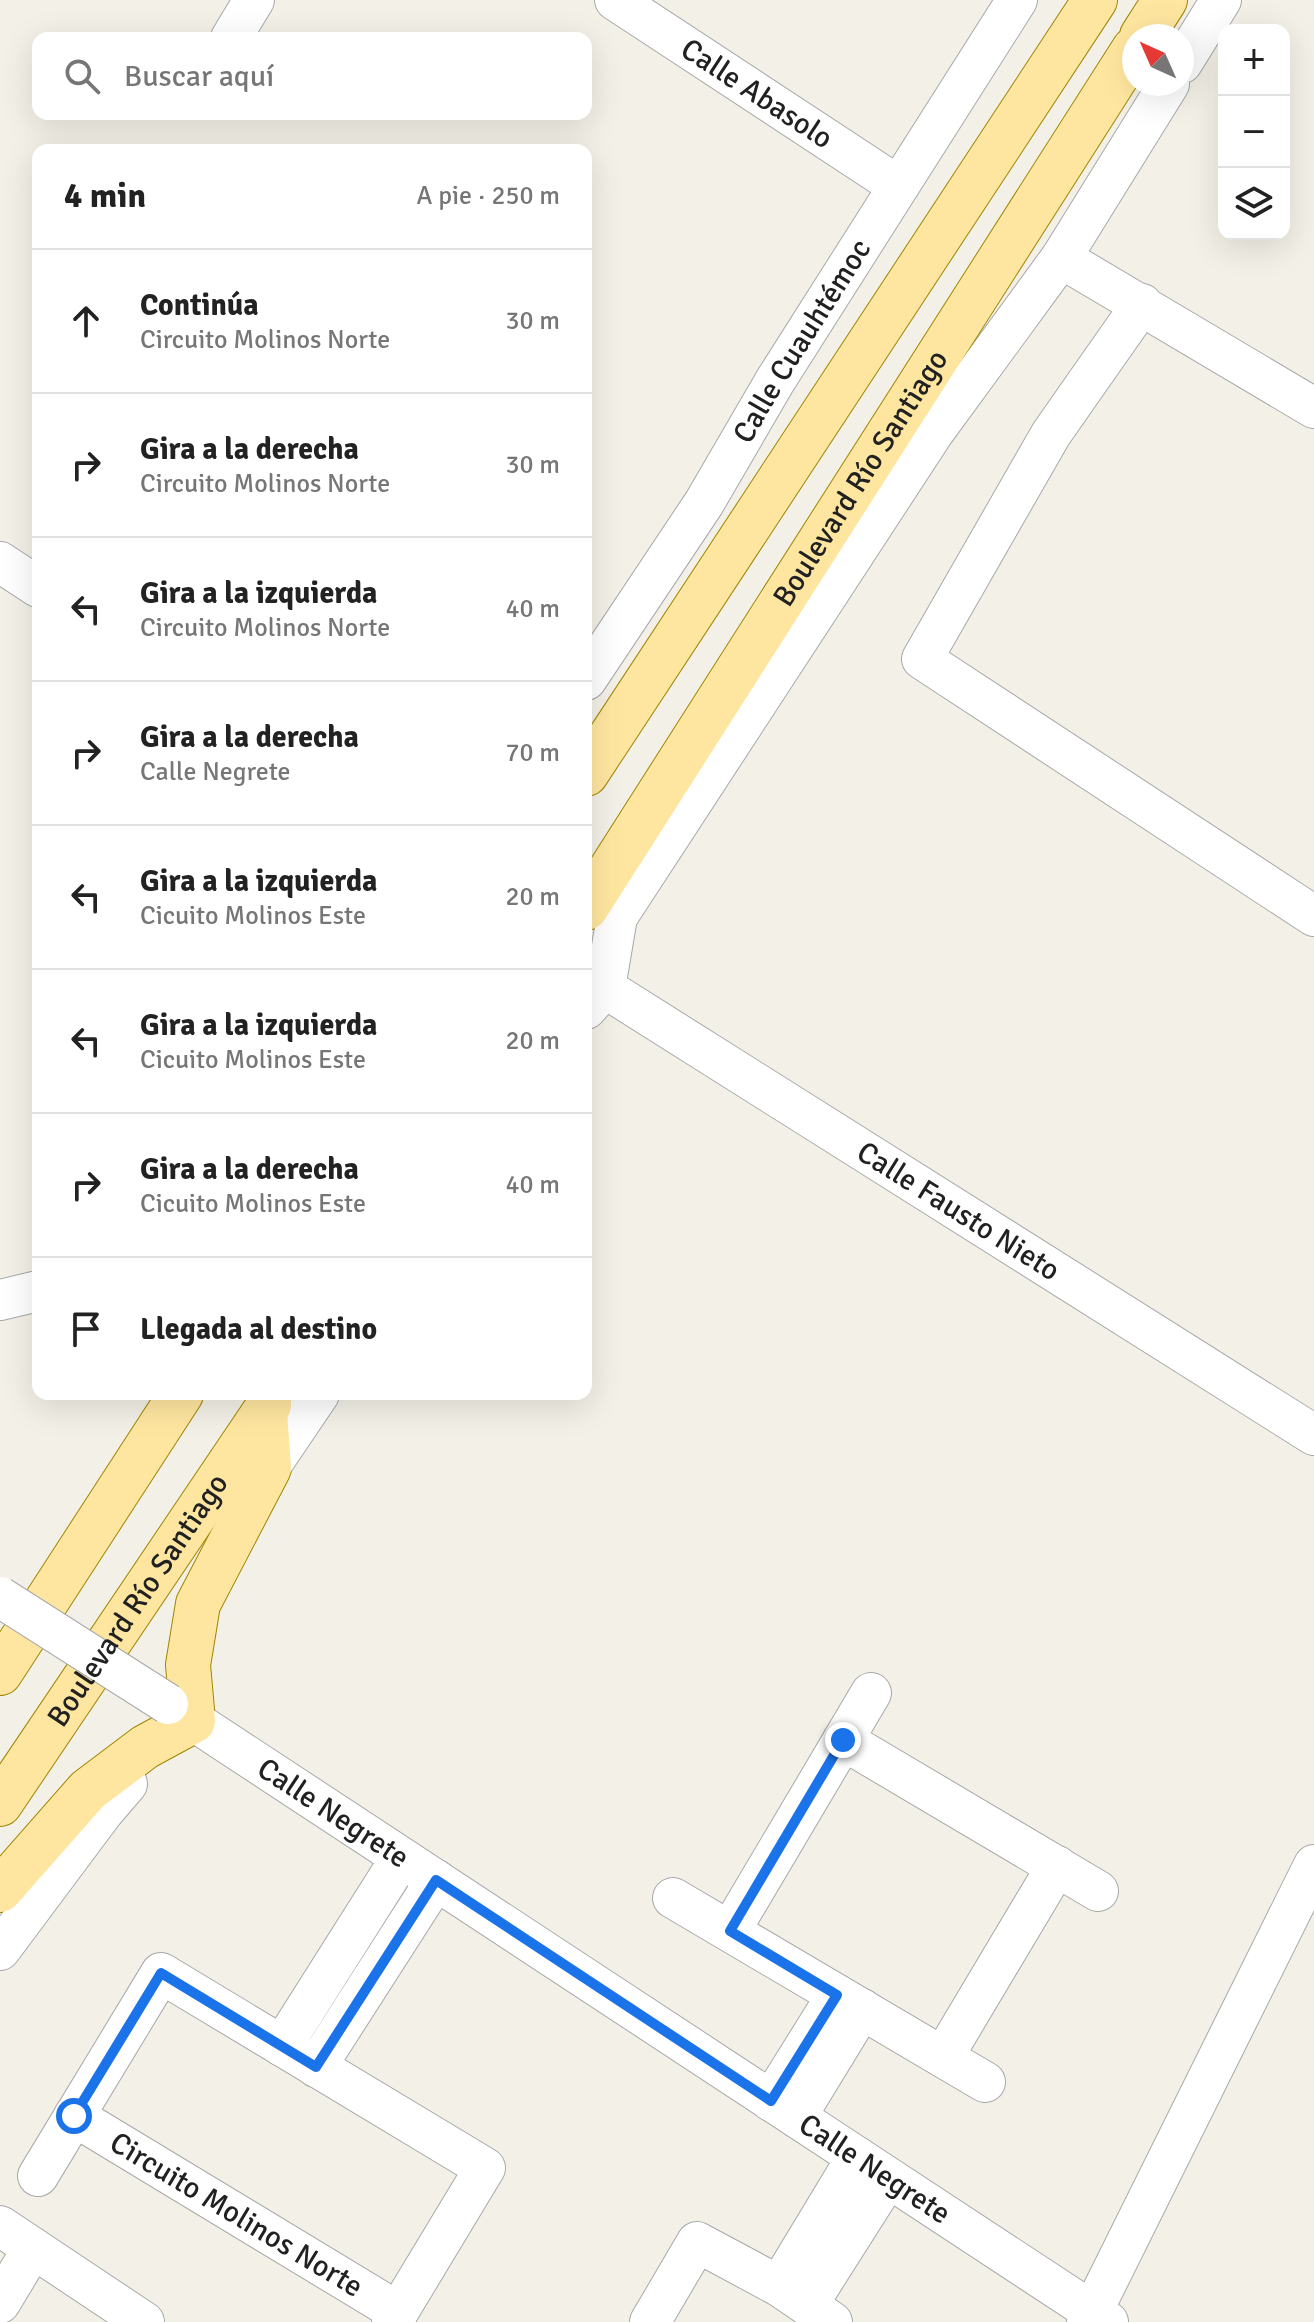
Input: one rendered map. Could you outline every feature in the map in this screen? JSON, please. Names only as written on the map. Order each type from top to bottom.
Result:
[{"type":"main road","points":[[592,765],[1095,0]]},
{"type":"main road","points":[[1150,24],[1165,0]]},
{"type":"main road","name":"Boulevard Río Santiago","points":[[592,899],[1122,68]]},
{"type":"main road","points":[[897,301],[950,337]]},
{"type":"main road","points":[[0,1673],[177,1400]]},
{"type":"main road","points":[[0,1890],[88,1790],[145,1747],[181,1712],[198,1604],[269,1468],[270,1403]]},
{"type":"main road","name":"Boulevard Río Santiago","points":[[0,1804],[270,1403]]},
{"type":"street","points":[[235,32],[254,0]]},
{"type":"street","name":"Calle Abasolo","points":[[615,0],[898,186]]},
{"type":"street","name":"Calle Cuauhtémoc","points":[[592,671],[704,503],[775,381],[1017,0]]},
{"type":"street","points":[[1194,44],[1221,0]]},
{"type":"street","points":[[595,998],[617,917],[933,433],[1061,258],[1162,96]]},
{"type":"street","points":[[1061,258],[1314,408]]},
{"type":"street","points":[[1142,304],[1051,434],[922,659],[1314,916]]},
{"type":"street","points":[[704,503],[764,501]]},
{"type":"street","points":[[0,562],[32,583]]},
{"type":"street","name":"Calle Fausto Nieto","points":[[595,998],[1314,1435]]},
{"type":"street","points":[[0,1300],[32,1292]]},
{"type":"street","points":[[269,1468],[315,1400]]},
{"type":"street","name":"Calle Negrete","points":[[0,1597],[181,1712],[1096,2318]]},
{"type":"street","points":[[730,1931],[871,1693]]},
{"type":"street","points":[[843,1740],[1098,1891]]},
{"type":"street","points":[[0,1950],[127,1784]]},
{"type":"street","points":[[282,2046],[401,1858]]},
{"type":"street","points":[[1096,2318],[1314,1865]]},
{"type":"street","points":[[943,2057],[1057,1866]]},
{"type":"street","points":[[316,2067],[436,1880]]},
{"type":"street","points":[[673,1898],[985,2082]]},
{"type":"street","name":"Circuito Molinos Norte","points":[[38,2176],[74,2116],[161,1973],[485,2168],[395,2317],[74,2116]]},
{"type":"street","points":[[784,2109],[850,2002]]},
{"type":"street","points":[[650,2322],[697,2242],[806,2304],[873,2168]]},
{"type":"street","points":[[0,2226],[144,2322]]},
{"type":"street","points":[[0,2303],[33,2248]]},
{"type":"route","points":[[74,2116],[161,1973],[316,2067],[436,1880],[771,2101],[837,1995],[730,1931],[843,1740]]}]
